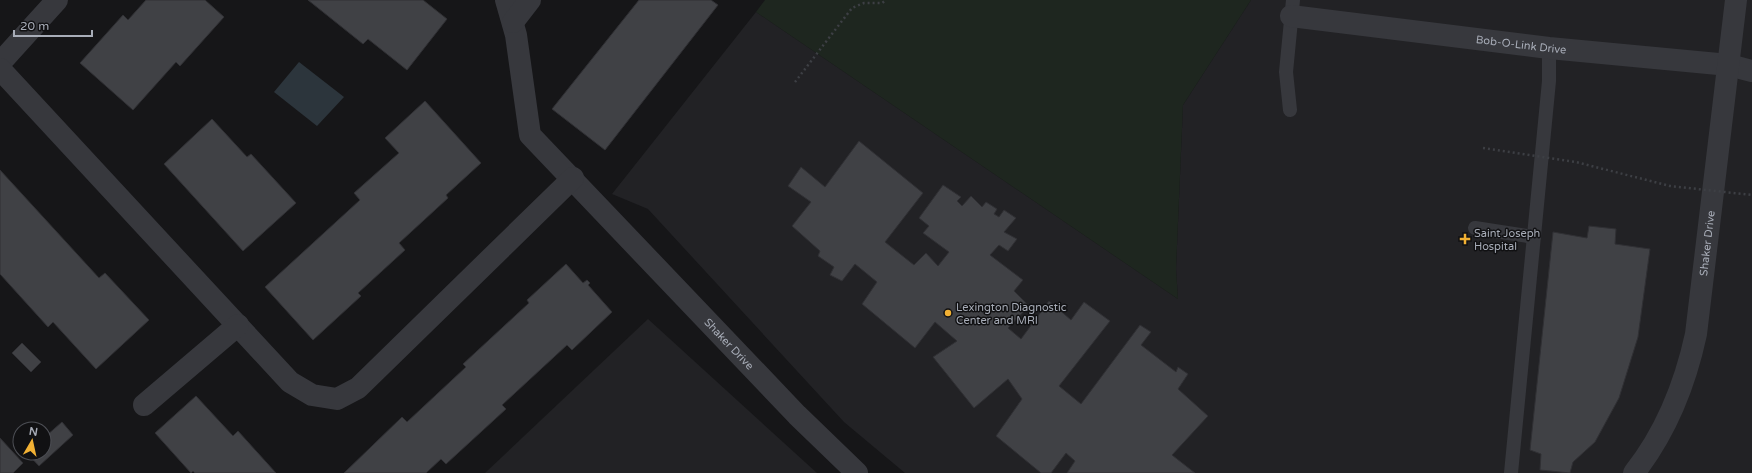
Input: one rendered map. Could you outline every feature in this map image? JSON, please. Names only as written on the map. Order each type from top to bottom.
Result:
[{"type":"street","points":[[0,62],[57,0]]},
{"type":"street","name":"Shaker Drive","points":[[506,0],[516,35],[530,135],[605,211],[797,415],[857,473]]},
{"type":"street","points":[[513,22],[530,0]]},
{"type":"street","name":"Shaker Drive","points":[[1634,473],[1647,456],[1666,425],[1689,365],[1696,334],[1736,0]]},
{"type":"street","name":"Bob-O-Link Drive","points":[[1292,8],[1550,48],[1729,65],[1752,71]]},
{"type":"street","points":[[0,69],[290,382],[312,395],[337,399],[358,388],[573,178]]},
{"type":"street","points":[[144,405],[238,325]]},
{"type":"lane","points":[[1290,110],[1286,72],[1292,8]]},
{"type":"lane","points":[[1511,473],[1549,80],[1550,48]]},
{"type":"lane","points":[[1475,228],[1534,237]]},
{"type":"path","points":[[795,82],[852,8],[864,3],[882,2],[886,0]]},
{"type":"path","points":[[1483,148],[1576,162],[1670,186],[1752,195]]},
{"type":"shaded area","points":[[765,0],[1251,0],[1183,105],[1176,269],[1178,299],[756,12]]},
{"type":"shaded area","name":"Saint Joseph Hospital","points":[[1251,0],[1752,0],[1752,473],[905,473],[844,422],[648,209],[612,194],[756,12],[1178,299],[1176,269],[1183,105]]},
{"type":"shaded area","points":[[299,62],[344,97],[317,126],[274,92]]},
{"type":"shaded area","points":[[648,319],[817,473],[485,473]]},
{"type":"building","points":[[146,0],[205,0],[224,17],[180,66],[176,62],[133,110],[80,63],[123,15],[128,20]]},
{"type":"building","points":[[308,0],[423,0],[447,19],[407,70],[368,39],[363,44]]},
{"type":"building","points":[[639,0],[711,0],[718,5],[605,150],[552,109]]},
{"type":"building","points":[[425,101],[481,163],[446,195],[448,198],[399,243],[405,250],[358,293],[361,296],[313,340],[265,287],[360,200],[354,193],[399,153],[385,138]]},
{"type":"building","points":[[212,119],[247,157],[251,154],[296,203],[243,251],[164,164]]},
{"type":"building","name":"Lexington Diagnostic Center and MRI","points":[[859,141],[923,193],[885,242],[914,265],[926,253],[938,266],[949,252],[923,233],[929,226],[919,218],[943,185],[961,197],[957,201],[962,206],[971,196],[982,207],[986,202],[997,209],[994,214],[999,217],[1004,210],[1016,218],[1004,232],[1017,239],[1008,251],[999,245],[990,255],[1023,280],[1014,291],[1029,306],[1008,328],[1021,339],[1049,301],[1071,320],[1084,302],[1110,321],[1059,386],[1081,404],[1140,325],[1151,332],[1141,345],[1176,372],[1178,367],[1188,374],[1178,389],[1208,416],[1172,455],[1195,473],[1067,473],[1075,461],[1066,453],[1051,473],[1041,473],[996,436],[1022,399],[1008,379],[974,408],[933,357],[957,341],[935,322],[915,348],[862,304],[877,282],[855,264],[842,281],[830,275],[834,267],[818,256],[820,251],[792,226],[811,202],[788,186],[801,167],[825,187]]},
{"type":"building","points":[[0,170],[99,278],[105,273],[149,320],[96,369],[53,322],[48,327],[0,274]]},
{"type":"building","points":[[1589,226],[1616,229],[1615,244],[1650,249],[1638,337],[1619,398],[1595,442],[1573,462],[1570,473],[1540,470],[1541,454],[1530,450],[1553,232],[1587,238]]},
{"type":"building","points":[[566,264],[583,283],[587,280],[590,283],[588,285],[612,312],[572,350],[567,345],[502,405],[506,409],[446,464],[441,459],[426,473],[344,473],[402,417],[407,422],[466,367],[463,364],[529,303],[527,300]]},
{"type":"building","points":[[22,343],[41,362],[31,372],[12,353]]},
{"type":"building","points":[[196,396],[233,436],[238,431],[276,473],[195,473],[193,471],[191,473],[155,433]]},
{"type":"building","points":[[62,422],[73,435],[52,454],[52,431]]},
{"type":"building","points":[[0,438],[12,451],[12,461],[21,461],[23,463],[13,473],[0,473]]},
{"type":"building","points":[[34,461],[44,461],[39,466]]},
{"type":"place","name":"Saint Joseph Hospital","points":[[1465,239]]},
{"type":"place","name":"Lexington Diagnostic Center and MRI","points":[[948,313]]}]
